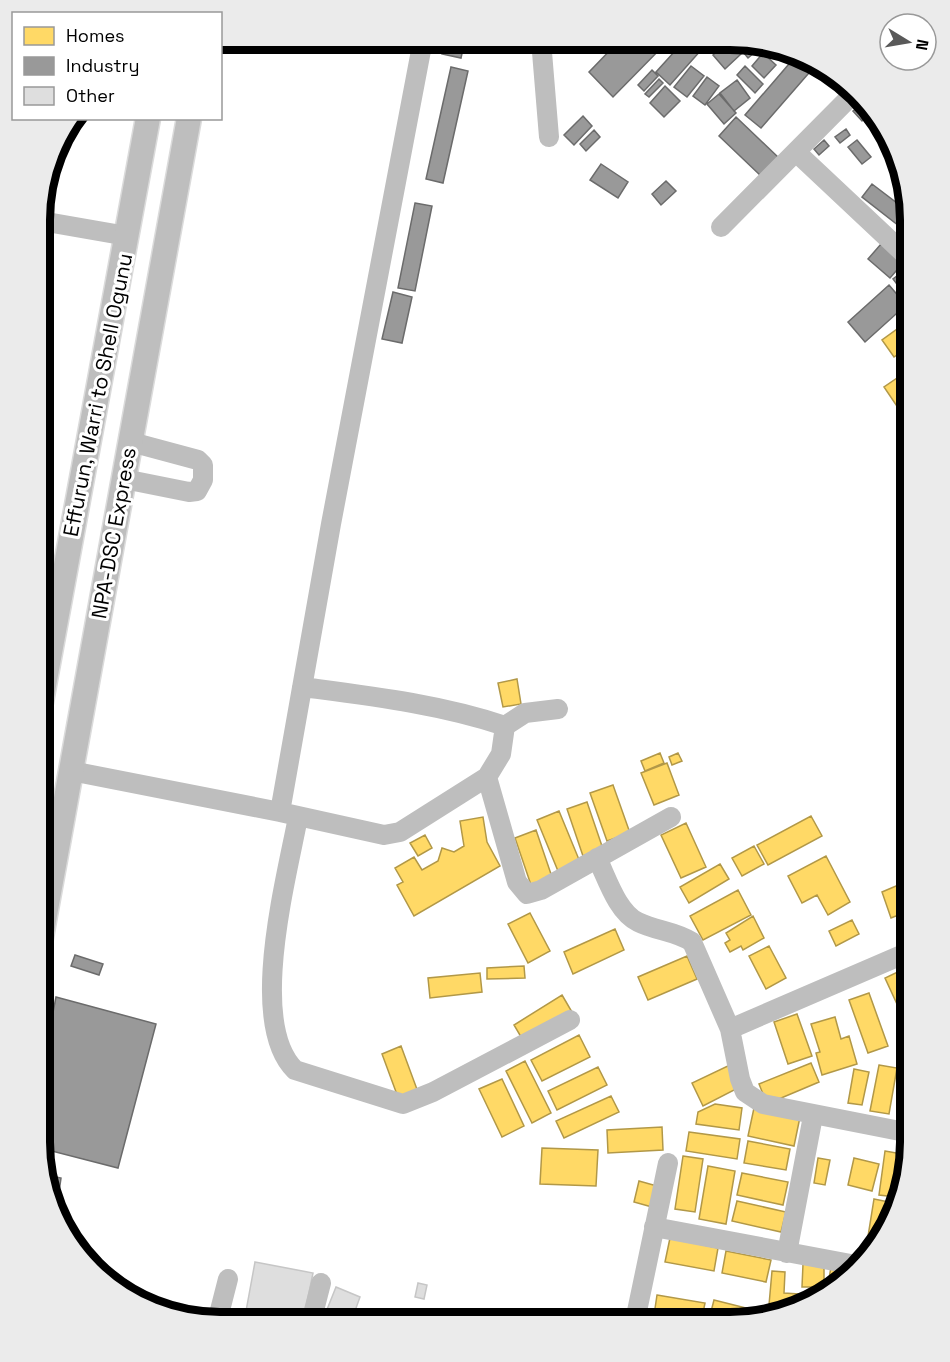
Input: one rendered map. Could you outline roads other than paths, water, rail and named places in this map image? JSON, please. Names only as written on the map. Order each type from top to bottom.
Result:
[{"type":"main road","name":"Effurun, Warri to Shell Ogunu","points":[[50,653],[148,120]]},
{"type":"main road","name":"NPA-DSC Express","points":[[50,887],[189,120]]},
{"type":"street","points":[[421,50],[302,687],[273,945],[273,1007],[278,1041],[283,1059],[295,1070],[403,1104],[433,1092],[570,1020]]},
{"type":"street","points":[[542,50],[549,137]]},
{"type":"street","points":[[722,227],[849,98]]},
{"type":"street","points":[[796,152],[900,250]]},
{"type":"street","points":[[50,223],[128,236]]},
{"type":"street","points":[[124,479],[189,492],[196,491],[203,480],[203,465],[198,460],[130,442]]},
{"type":"street","points":[[302,687],[392,699],[480,718],[505,726]]},
{"type":"street","points":[[71,771],[289,814],[384,836],[400,832],[488,777],[501,754],[505,726],[525,713],[558,709]]},
{"type":"street","points":[[488,777],[517,882],[522,891],[527,894],[541,890],[671,817]]},
{"type":"street","points":[[597,858],[623,910],[636,922],[681,935],[692,942],[730,1029],[740,1079],[745,1092],[763,1104],[813,1116],[900,1131]]},
{"type":"street","points":[[730,1029],[900,956]]},
{"type":"street","points":[[787,1253],[813,1116]]},
{"type":"street","points":[[637,1312],[668,1163]]},
{"type":"street","points":[[654,1227],[849,1264]]},
{"type":"street","points":[[220,1312],[228,1279]]},
{"type":"street","points":[[314,1312],[321,1283]]}]
